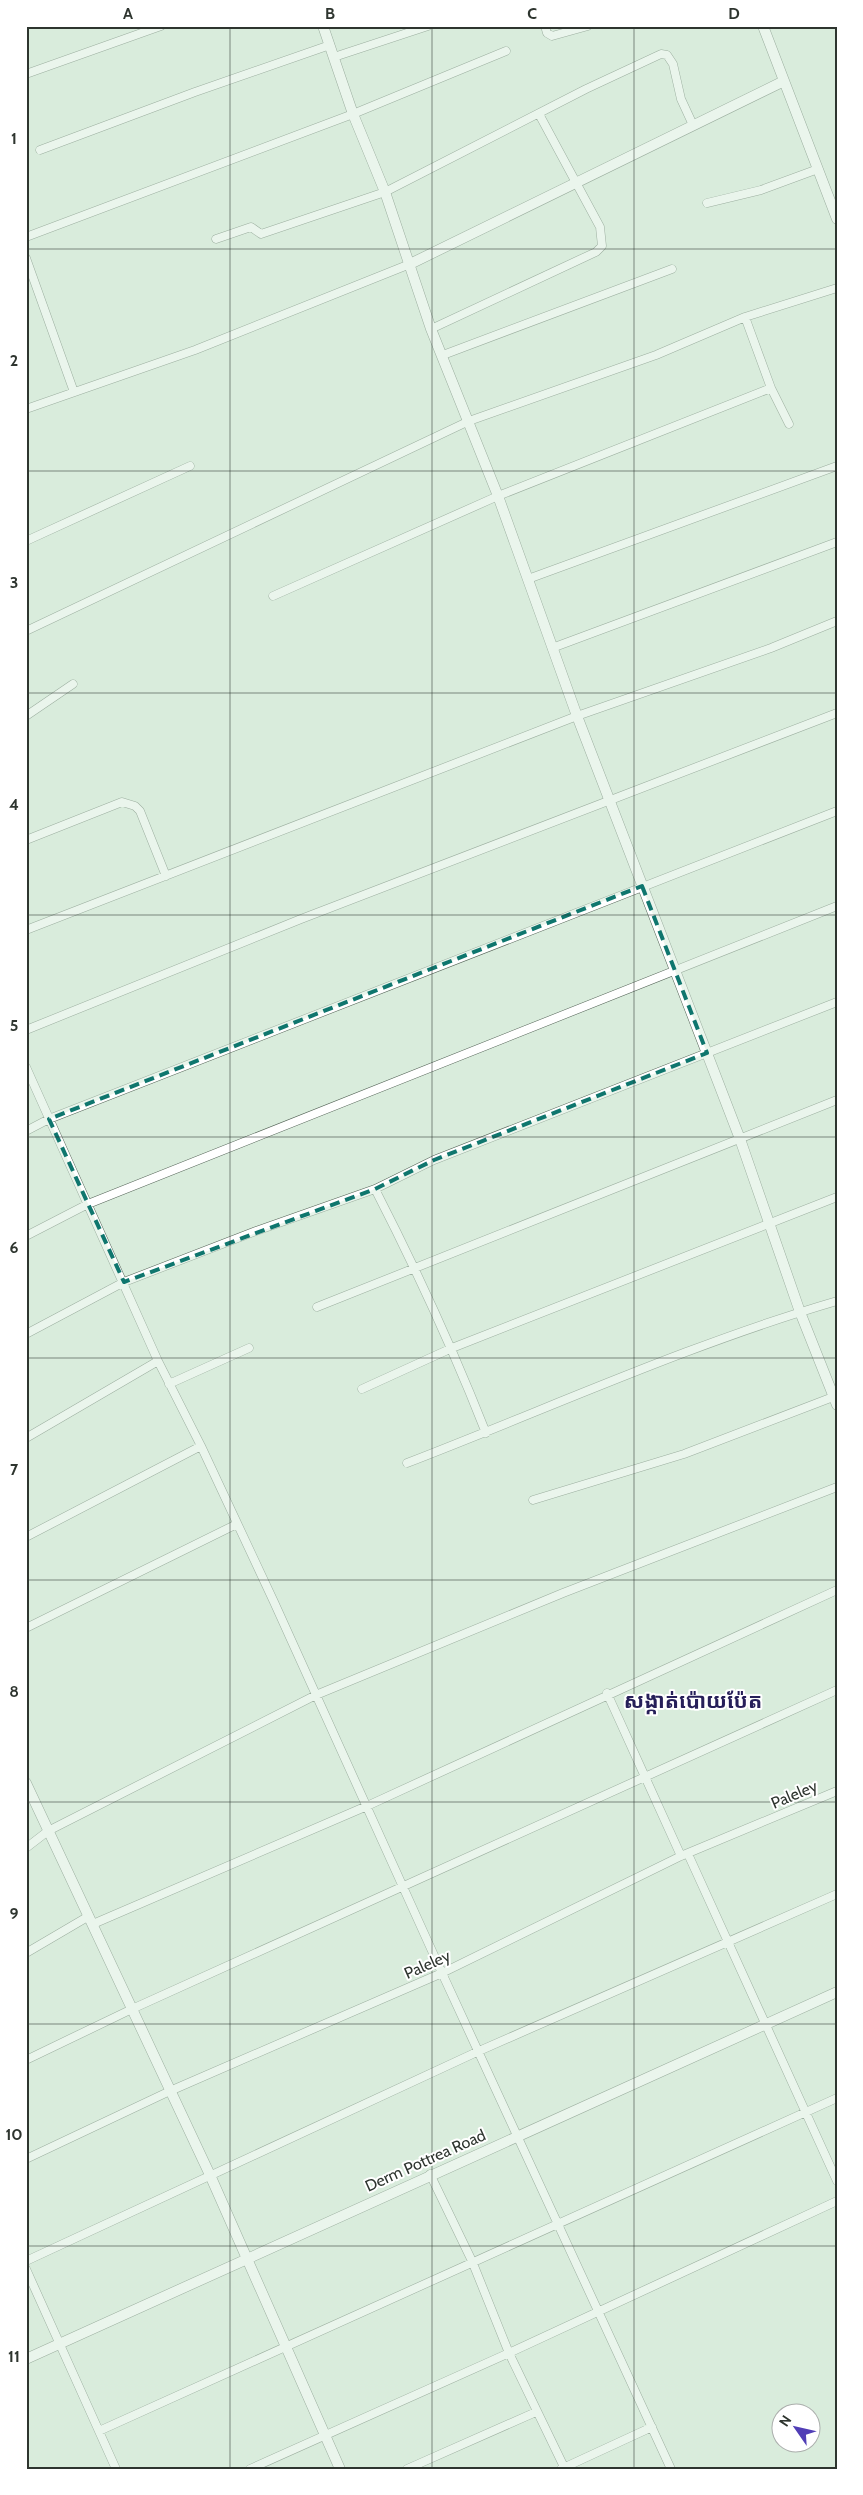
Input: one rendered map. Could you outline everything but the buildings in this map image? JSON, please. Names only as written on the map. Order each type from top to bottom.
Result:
[{"type":"street","points":[[26,74],[161,26]]},
{"type":"street","points":[[323,26],[353,114],[385,192],[431,329],[498,496],[577,716],[740,1139],[800,1312],[835,1401],[684,1454],[533,1500]]},
{"type":"street","points":[[334,57],[428,26]]},
{"type":"street","points":[[545,26],[547,33],[552,36],[588,26]]},
{"type":"street","points":[[763,26],[837,219]]},
{"type":"street","points":[[40,150],[194,92],[330,45]]},
{"type":"street","points":[[26,237],[353,114],[506,51]]},
{"type":"street","points":[[216,239],[251,227],[261,234],[385,192],[586,89],[661,54],[667,55],[673,64],[681,99],[693,125]]},
{"type":"street","points":[[26,409],[195,350],[410,264],[784,81]]},
{"type":"street","points":[[431,329],[601,248],[600,227],[539,114]]},
{"type":"street","points":[[707,203],[761,190],[818,170]]},
{"type":"street","points":[[26,258],[74,392]]},
{"type":"street","points":[[443,355],[672,269]]},
{"type":"street","points":[[26,631],[469,421],[656,355],[745,317],[837,288]]},
{"type":"street","points":[[745,317],[788,424]]},
{"type":"street","points":[[273,596],[498,496],[772,388]]},
{"type":"street","points":[[26,541],[190,466]]},
{"type":"street","points":[[528,578],[837,466]]},
{"type":"street","points":[[552,648],[837,542]]},
{"type":"street","points":[[26,930],[577,716],[771,648],[837,621]]},
{"type":"street","points":[[26,716],[73,684]]},
{"type":"street","points":[[26,1030],[301,919],[837,713]]},
{"type":"street","points":[[26,840],[122,802],[140,811],[166,876]]},
{"type":"street","points":[[26,1131],[49,1118],[837,811]]},
{"type":"street","points":[[26,1236],[88,1204],[674,969],[837,906]]},
{"type":"street","points":[[26,1334],[124,1282],[256,1231],[375,1189],[434,1160],[837,1002]]},
{"type":"street","points":[[26,1067],[158,1361],[201,1446],[671,2469]]},
{"type":"street","points":[[317,1307],[837,1100]]},
{"type":"street","points":[[375,1189],[416,1268],[452,1348],[486,1433]]},
{"type":"street","points":[[362,1389],[452,1348],[837,1197]]},
{"type":"street","points":[[407,1463],[486,1433],[594,1387],[800,1312],[837,1302]]},
{"type":"street","points":[[169,1384],[249,1348]]},
{"type":"street","points":[[26,1438],[158,1361]]},
{"type":"street","points":[[26,1537],[201,1446]]},
{"type":"street","points":[[26,1848],[48,1831],[316,1696],[528,1607],[837,1486]]},
{"type":"street","points":[[26,1628],[237,1524]]},
{"type":"street","points":[[26,1953],[91,1920],[367,1806],[608,1693],[837,1590]]},
{"type":"street","points":[[26,2060],[132,2009],[837,1690]]},
{"type":"street","points":[[608,1693],[646,1777],[727,1940],[837,2181]]},
{"type":"street","points":[[26,1783],[210,2175],[340,2469]]},
{"type":"street","name":"Paleley","points":[[26,2159],[170,2091],[442,1973],[685,1855],[837,1791]]},
{"type":"street","points":[[26,2261],[479,2051],[727,1940],[837,1894]]},
{"type":"street","name":"Derm Pottrea Road","points":[[26,2359],[430,2174],[837,1992]]},
{"type":"street","points":[[98,2431],[558,2222],[837,2098]]},
{"type":"street","points":[[430,2174],[472,2261],[509,2353],[563,2468],[652,2426]]},
{"type":"street","points":[[250,2469],[509,2353],[837,2201]]},
{"type":"street","points":[[26,2269],[116,2469]]},
{"type":"street","points":[[407,2469],[536,2412]]},
{"type":"highlighted area","points":[[642,886],[707,1053],[434,1160],[375,1189],[124,1282],[49,1119]]},
{"type":"district","name":"សង្កាត់ប៉ោយប៉ែត","points":[[693,1701]]}]
